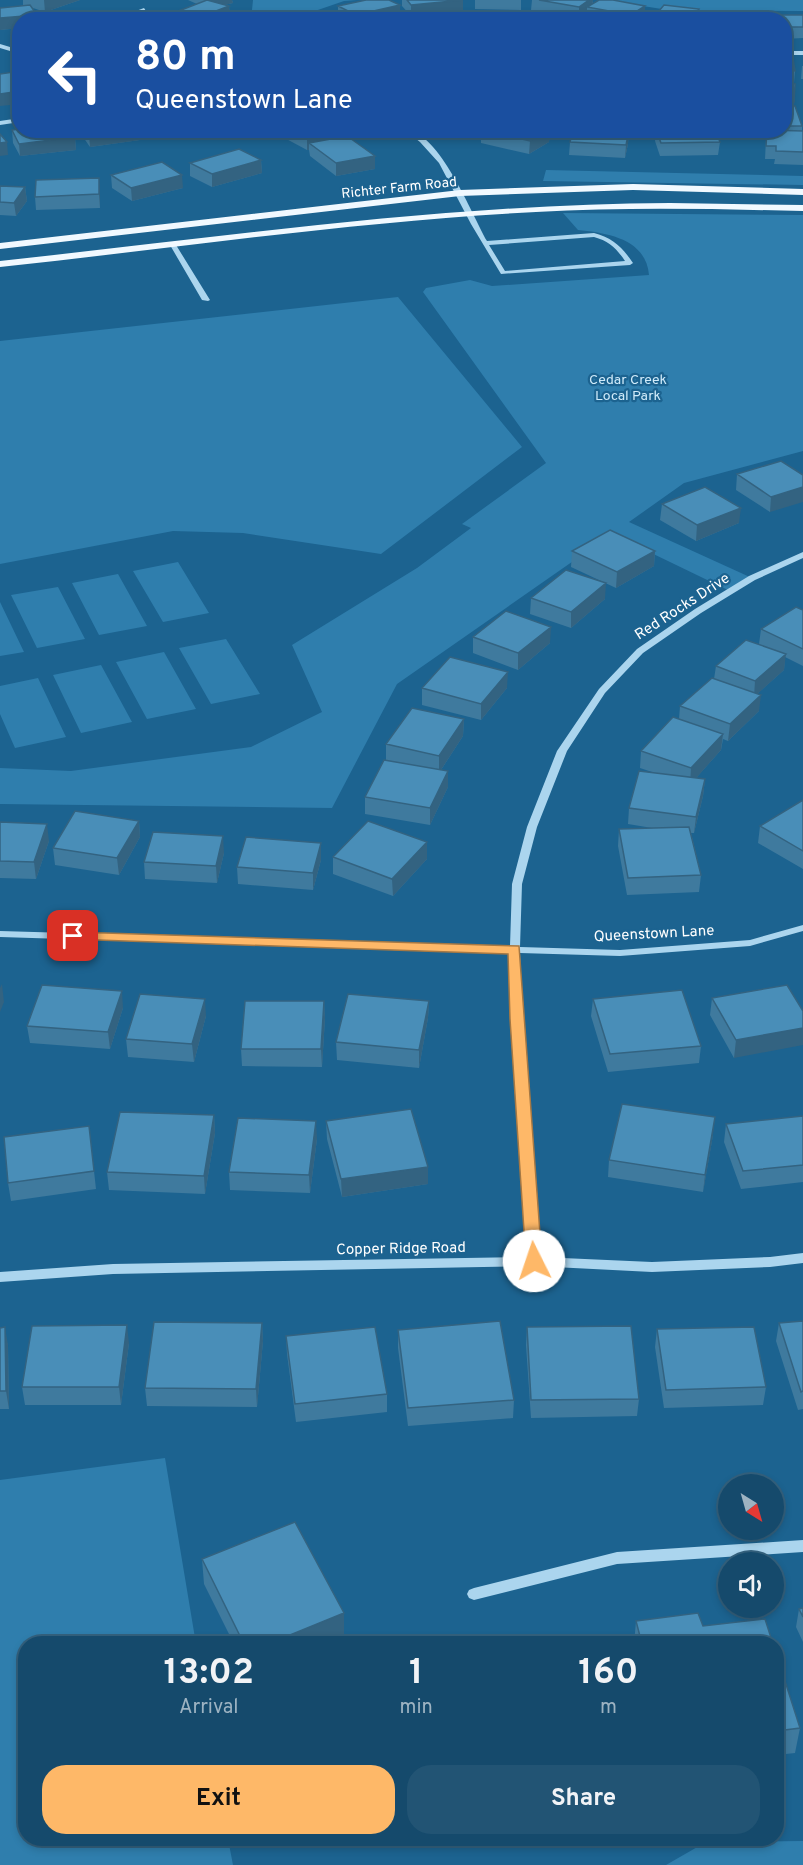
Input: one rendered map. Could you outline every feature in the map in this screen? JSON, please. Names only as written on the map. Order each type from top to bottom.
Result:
[{"type":"main road","name":"Richter Farm Road","points":[[0,246],[459,193],[633,187],[803,192]]},
{"type":"main road","points":[[0,264],[173,246],[287,230],[536,209],[672,206],[803,207]]},
{"type":"street","points":[[138,12],[144,10]]},
{"type":"street","points":[[419,138],[428,144],[448,169],[470,214],[486,243],[503,273],[630,263],[616,243],[594,235],[486,243]]},
{"type":"street","points":[[173,246],[206,300]]},
{"type":"street","name":"Red Rocks Drive","points":[[534,1261],[514,950],[517,884],[532,827],[562,751],[602,691],[640,651],[698,611],[757,575],[803,555]]},
{"type":"street","name":"Queenstown Lane","points":[[0,934],[620,953],[750,943],[803,928]]},
{"type":"street","name":"Copper Ridge Road","points":[[0,1277],[113,1269],[534,1261],[652,1267],[770,1262],[803,1258]]},
{"type":"street","points":[[474,1594],[617,1558],[803,1546]]},
{"type":"green space","points":[[253,0],[357,0],[344,1],[312,12],[252,12]]},
{"type":"green space","points":[[605,0],[803,0],[803,11],[668,10]]},
{"type":"green space","points":[[546,170],[803,176],[803,185],[543,181]]},
{"type":"green space","name":"Cedar Creek Local Park","points":[[563,213],[803,215],[803,451],[684,483],[629,522],[752,578],[730,591],[612,534],[397,684],[332,808],[0,804],[0,768],[71,771],[251,747],[322,712],[292,645],[417,568],[471,528],[462,524],[546,463],[423,292],[426,288],[470,280],[492,286],[649,275],[641,253],[633,246],[613,236],[578,230]]},
{"type":"green space","points":[[398,297],[522,447],[381,554],[243,533],[173,531],[0,564],[0,341]]},
{"type":"green space","points":[[178,562],[209,613],[163,622],[133,571]]},
{"type":"green space","points":[[118,574],[147,626],[99,635],[72,583]]},
{"type":"green space","points":[[58,587],[85,639],[37,648],[11,595]]},
{"type":"green space","points":[[0,602],[24,652],[0,656]]},
{"type":"green space","points":[[226,639],[260,694],[211,704],[179,648]]},
{"type":"green space","points":[[164,652],[196,709],[147,719],[116,662]]},
{"type":"green space","points":[[101,665],[132,722],[81,733],[53,675]]},
{"type":"green space","points":[[38,678],[66,737],[15,748],[0,714],[0,686]]},
{"type":"green space","points":[[165,1458],[195,1636],[18,1636],[18,1846],[229,1846],[233,1865],[0,1865],[0,1480]]},
{"type":"green space","points":[[784,1841],[803,1841],[803,1865],[666,1865],[699,1846],[784,1846]]},
{"type":"building","points":[[207,0],[229,6],[214,12],[176,12]]},
{"type":"building","points":[[366,0],[389,0],[400,5],[369,12],[350,12],[338,6]]},
{"type":"building","points":[[407,0],[463,0],[411,5]]},
{"type":"building","points":[[539,0],[589,0],[579,7]]},
{"type":"building","points":[[599,0],[613,0],[645,6],[636,12],[614,12],[587,7]]},
{"type":"building","points":[[30,5],[35,12],[12,12],[12,17],[0,18],[0,8]]},
{"type":"building","points":[[664,5],[699,9],[697,12],[658,12]]},
{"type":"building","points":[[792,15],[803,15],[803,27],[792,27]]},
{"type":"building","points":[[792,59],[793,59],[795,71],[792,71]]},
{"type":"building","points":[[12,72],[12,92],[0,94],[0,74]]},
{"type":"building","points":[[792,84],[795,84],[794,102],[792,102]]},
{"type":"building","points":[[792,106],[795,106],[802,126],[792,126]]},
{"type":"building","points":[[792,131],[803,131],[803,152],[776,151],[776,146],[766,146],[766,138],[792,138]]},
{"type":"building","points":[[0,134],[7,142],[0,143]]},
{"type":"building","points":[[16,138],[67,138],[19,144]]},
{"type":"building","points":[[350,138],[375,156],[336,163],[309,143]]},
{"type":"building","points":[[517,138],[535,138],[530,141]]},
{"type":"building","points":[[571,138],[628,138],[626,145],[570,142]]},
{"type":"building","points":[[659,138],[718,138],[720,142],[661,143]]},
{"type":"building","points":[[239,149],[261,160],[212,174],[190,163]]},
{"type":"building","points":[[162,162],[182,175],[131,188],[111,175]]},
{"type":"building","points":[[99,178],[99,194],[35,197],[36,180]]},
{"type":"building","points":[[0,186],[25,187],[14,203],[0,202]]},
{"type":"building","points":[[781,461],[803,475],[803,487],[771,497],[737,474]]},
{"type":"building","points":[[705,487],[741,508],[697,525],[662,504]]},
{"type":"building","points":[[610,530],[655,551],[617,572],[572,551]]},
{"type":"building","points":[[566,570],[606,583],[571,612],[531,598]]},
{"type":"building","points":[[796,607],[803,610],[803,649],[761,629]]},
{"type":"building","points":[[506,611],[551,627],[518,653],[473,637]]},
{"type":"building","points":[[746,640],[786,654],[755,681],[716,666]]},
{"type":"building","points":[[450,657],[508,672],[481,704],[422,688]]},
{"type":"building","points":[[712,678],[761,695],[730,724],[680,706]]},
{"type":"building","points":[[412,708],[464,719],[439,756],[386,744]]},
{"type":"building","points":[[673,717],[723,734],[691,768],[641,751]]},
{"type":"building","points":[[384,760],[448,771],[430,808],[365,797]]},
{"type":"building","points":[[639,771],[705,779],[696,817],[629,808]]},
{"type":"building","points":[[803,800],[803,851],[760,826]]},
{"type":"building","points":[[75,811],[139,821],[117,858],[53,848]]},
{"type":"building","points":[[368,821],[427,842],[392,879],[333,857]]},
{"type":"building","points":[[0,822],[47,824],[34,862],[0,861]]},
{"type":"building","points":[[689,827],[701,875],[628,878],[619,829]]},
{"type":"building","points":[[153,832],[223,836],[216,866],[144,862]]},
{"type":"building","points":[[246,837],[321,843],[313,873],[237,867]]},
{"type":"building","points":[[42,985],[122,991],[108,1032],[27,1026]]},
{"type":"building","points":[[787,985],[803,1011],[803,1028],[736,1040],[712,998]]},
{"type":"building","points":[[682,990],[701,1046],[610,1054],[593,999]]},
{"type":"building","points":[[140,994],[205,999],[192,1044],[126,1039]]},
{"type":"building","points":[[348,994],[429,1001],[419,1050],[336,1042]]},
{"type":"building","points":[[245,1001],[324,1001],[321,1049],[241,1049]]},
{"type":"building","points":[[622,1104],[715,1117],[705,1175],[609,1160]]},
{"type":"building","points":[[411,1109],[428,1167],[341,1179],[326,1121]]},
{"type":"building","points":[[120,1112],[214,1115],[204,1176],[107,1172]]},
{"type":"building","points":[[803,1116],[803,1165],[743,1171],[726,1124]]},
{"type":"building","points":[[238,1118],[316,1121],[309,1175],[229,1172]]},
{"type":"building","points":[[89,1126],[94,1171],[8,1183],[4,1137]]},
{"type":"building","points":[[500,1321],[514,1400],[408,1408],[398,1330]]},
{"type":"building","points":[[803,1321],[803,1391],[801,1392],[779,1323]]},
{"type":"building","points":[[154,1322],[262,1323],[256,1389],[145,1388]]},
{"type":"building","points":[[127,1325],[119,1387],[22,1387],[32,1326]]},
{"type":"building","points":[[631,1326],[639,1399],[531,1400],[527,1327]]},
{"type":"building","points":[[5,1327],[6,1391],[0,1391],[0,1328]]},
{"type":"building","points":[[375,1327],[387,1394],[295,1404],[286,1336]]},
{"type":"building","points":[[754,1327],[766,1387],[666,1390],[657,1329]]},
{"type":"building","points":[[295,1522],[344,1613],[288,1636],[240,1636],[202,1559]]},
{"type":"building","points":[[698,1613],[703,1626],[765,1619],[770,1636],[640,1636],[636,1621]]},
{"type":"building","points":[[784,1678],[800,1728],[784,1730]]},
{"type":"route","points":[[73,936],[514,950],[534,1261]]}]
